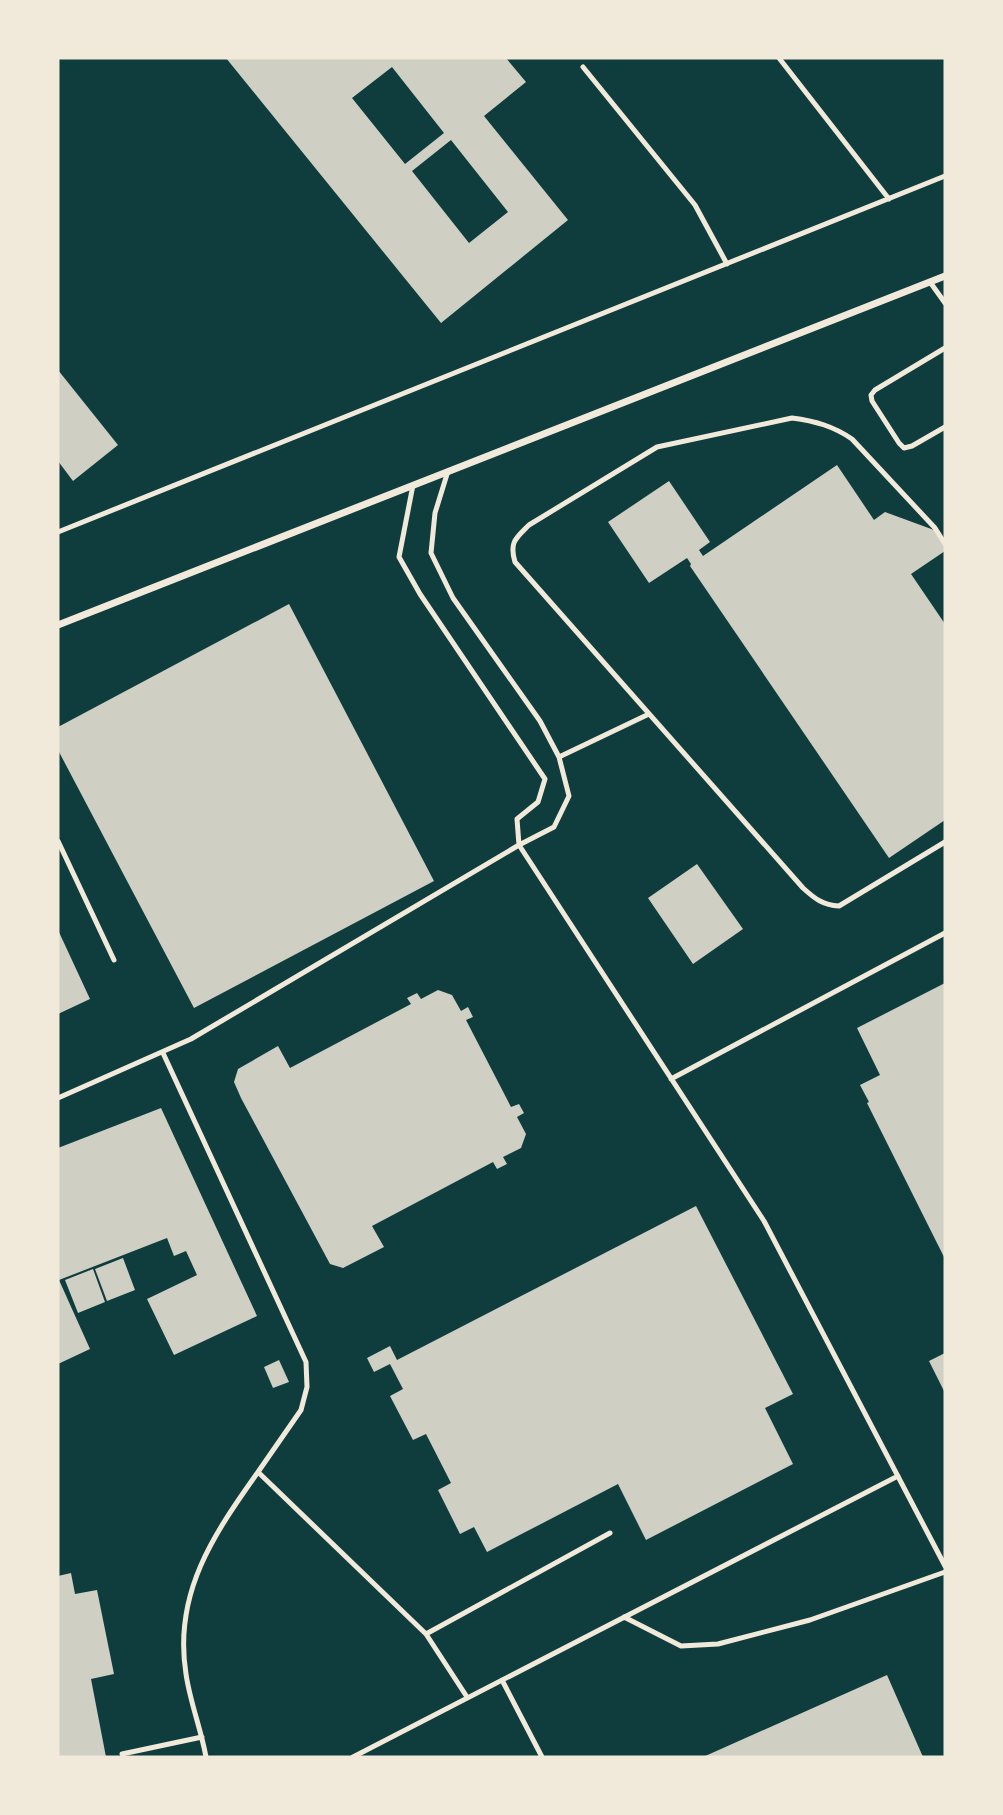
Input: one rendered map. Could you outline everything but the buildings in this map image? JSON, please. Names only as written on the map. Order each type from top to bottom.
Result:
[{"type":"street","points":[[58,625],[945,276]]},
{"type":"lane","points":[[779,58],[889,199]]},
{"type":"lane","points":[[583,67],[695,205],[727,264]]},
{"type":"lane","points":[[58,532],[945,176]]},
{"type":"lane","points":[[930,282],[945,303]]},
{"type":"lane","points":[[945,348],[871,395],[872,401],[904,447],[912,446],[945,427]]},
{"type":"lane","points":[[945,544],[934,527],[852,439],[836,428],[814,420],[792,418],[673,442],[639,456],[530,525],[515,539],[511,550],[515,562],[816,900],[839,906],[945,842]]},
{"type":"lane","points":[[58,1098],[191,1039],[519,845],[554,827],[569,796],[559,757],[540,721],[453,598],[431,553],[435,513],[447,471]]},
{"type":"lane","points":[[413,485],[399,557],[420,594],[545,779],[538,802],[517,819],[519,845],[764,1221],[945,1566]]},
{"type":"lane","points":[[559,757],[649,714]]},
{"type":"lane","points":[[58,841],[114,960]]},
{"type":"lane","points":[[671,1079],[945,933]]},
{"type":"lane","points":[[163,1053],[306,1362],[307,1387],[301,1410],[221,1524],[200,1562],[189,1596],[184,1633],[185,1673],[206,1757]]},
{"type":"lane","points":[[258,1472],[426,1634],[467,1698]]},
{"type":"lane","points":[[353,1757],[898,1476]]},
{"type":"lane","points":[[426,1634],[610,1533]]},
{"type":"lane","points":[[624,1617],[681,1646],[718,1644],[810,1620],[945,1572]]},
{"type":"lane","points":[[502,1680],[542,1757]]},
{"type":"lane","points":[[122,1754],[202,1737]]}]
